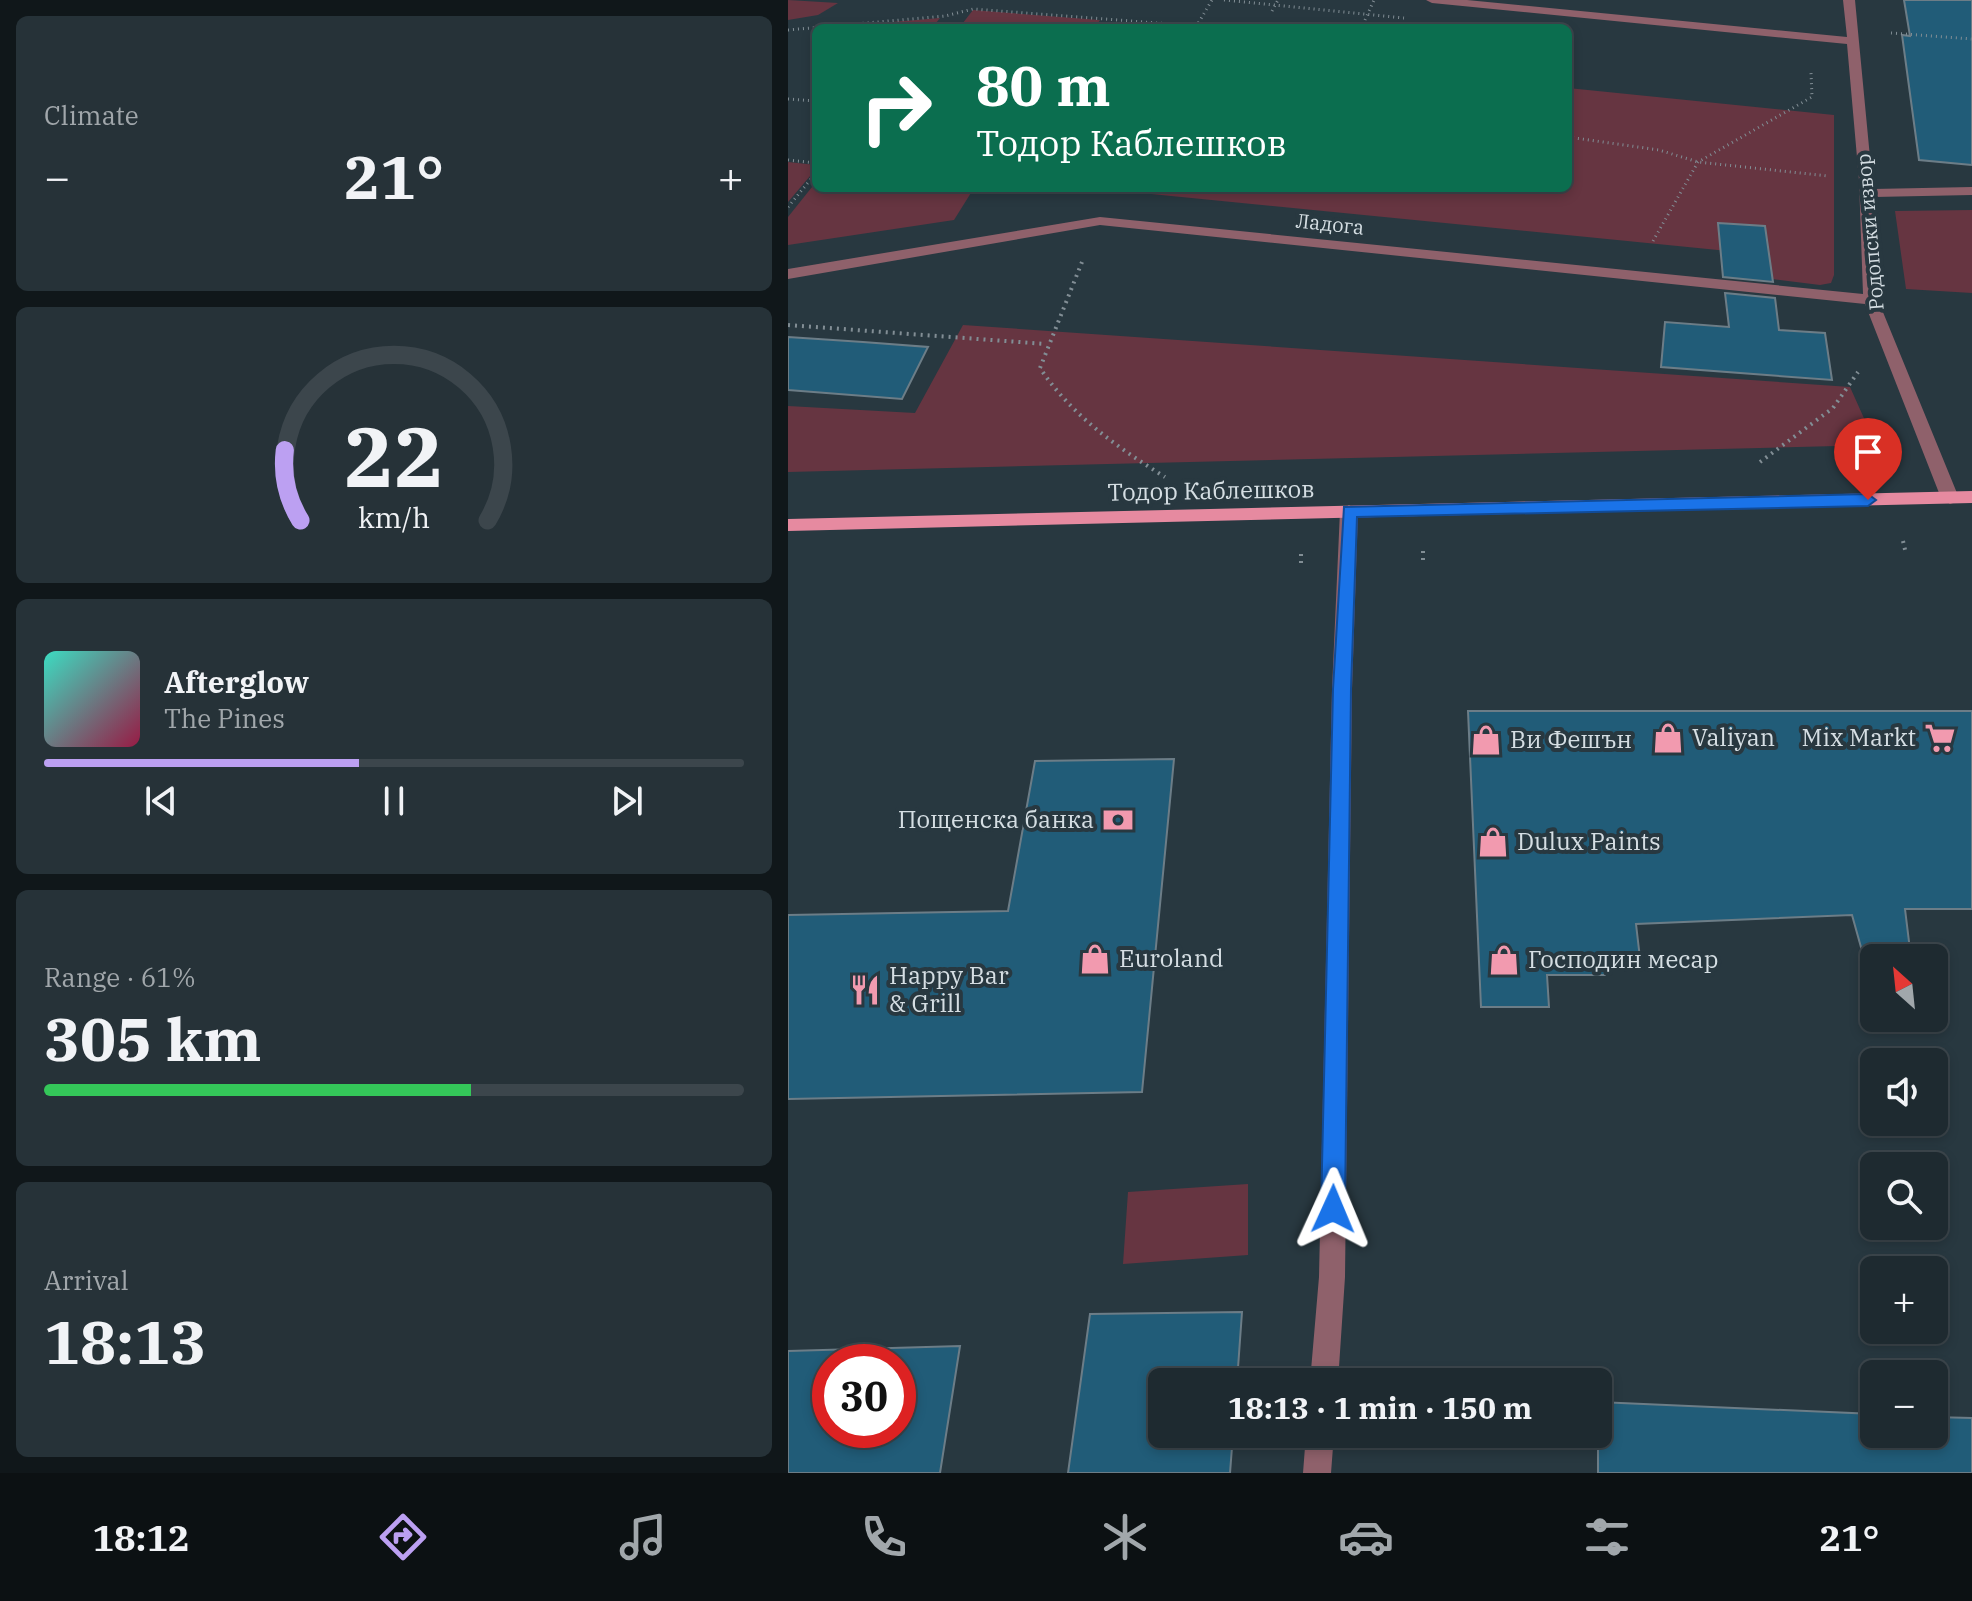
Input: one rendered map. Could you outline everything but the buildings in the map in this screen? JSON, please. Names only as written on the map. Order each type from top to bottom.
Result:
[{"type":"main road","name":"Тодор Каблешков","points":[[788,525],[1972,497]]},
{"type":"street","points":[[1432,0],[1811,37],[1851,35]]},
{"type":"street","name":"Родопски извор","points":[[1849,0],[1866,186],[1871,300],[1950,498]]},
{"type":"street","points":[[1866,186],[1972,191]]},
{"type":"street","name":"Ладога","points":[[788,274],[1100,221],[1634,273],[1871,300]]},
{"type":"street","points":[[1325,1368],[1332,1277],[1342,689],[1349,511]]},
{"type":"street","points":[[1317,1473],[1319,1448]]},
{"type":"path","points":[[1198,24],[1212,0]]},
{"type":"path","points":[[1224,0],[1415,19]]},
{"type":"path","points":[[1272,11],[1278,0]]},
{"type":"path","points":[[1365,20],[1374,0]]},
{"type":"path","points":[[855,24],[945,16],[973,9],[1163,24]]},
{"type":"path","points":[[1104,24],[1107,19]]},
{"type":"path","points":[[788,30],[812,28]]},
{"type":"path","points":[[1851,35],[1972,39]]},
{"type":"path","points":[[1634,273],[1698,162],[1812,97],[1811,37]]},
{"type":"path","points":[[788,99],[812,101]]},
{"type":"path","points":[[1572,138],[1646,147],[1698,162],[1866,186]]},
{"type":"path","points":[[788,160],[812,163]]},
{"type":"path","points":[[788,207],[812,178]]},
{"type":"path","points":[[1083,260],[1046,344],[1040,368],[1051,387],[1130,456],[1172,482]]},
{"type":"path","points":[[788,325],[1046,344]]},
{"type":"path","points":[[1755,465],[1833,408],[1861,368]]},
{"type":"path","points":[[1903,541],[1906,554]]},
{"type":"path","points":[[1423,551],[1423,563]]},
{"type":"path","points":[[1301,554],[1301,564]]},
{"type":"shaded area","points":[[788,0],[838,3],[818,15],[788,20]]},
{"type":"shaded area","points":[[973,10],[1100,20],[1098,24],[962,24]]},
{"type":"shaded area","points":[[940,18],[935,24],[867,24]]},
{"type":"shaded area","points":[[1572,88],[1834,115],[1834,275],[1831,283],[1820,285],[1749,276],[1748,253],[1131,192],[1572,192]]},
{"type":"shaded area","points":[[788,162],[812,165],[812,174],[788,202]]},
{"type":"shaded area","points":[[812,187],[812,192],[972,192],[954,220],[788,245],[788,217]]},
{"type":"shaded area","points":[[1972,210],[1972,293],[1906,289],[1895,211]]},
{"type":"shaded area","points":[[963,325],[1850,387],[1876,445],[788,472],[788,406],[915,413]]},
{"type":"shaded area","points":[[1248,1184],[1248,1255],[1123,1264],[1128,1192]]},
{"type":"place","name":"Valiyan","points":[[1668,738]]},
{"type":"place","name":"Mix Markt","points":[[1940,738]]},
{"type":"place","name":"Ви Фешън","points":[[1486,740]]},
{"type":"place","name":"Пощенска банка","points":[[1118,820]]},
{"type":"place","name":"Dulux Paints","points":[[1493,842]]},
{"type":"place","name":"Euroland","points":[[1095,959]]},
{"type":"place","name":"Господин месар","points":[[1504,960]]},
{"type":"place","name":"Happy Bar & Grill","points":[[865,990]]},
{"type":"route","points":[[1333,1209],[1342,689],[1349,511],[1868,500]]}]
